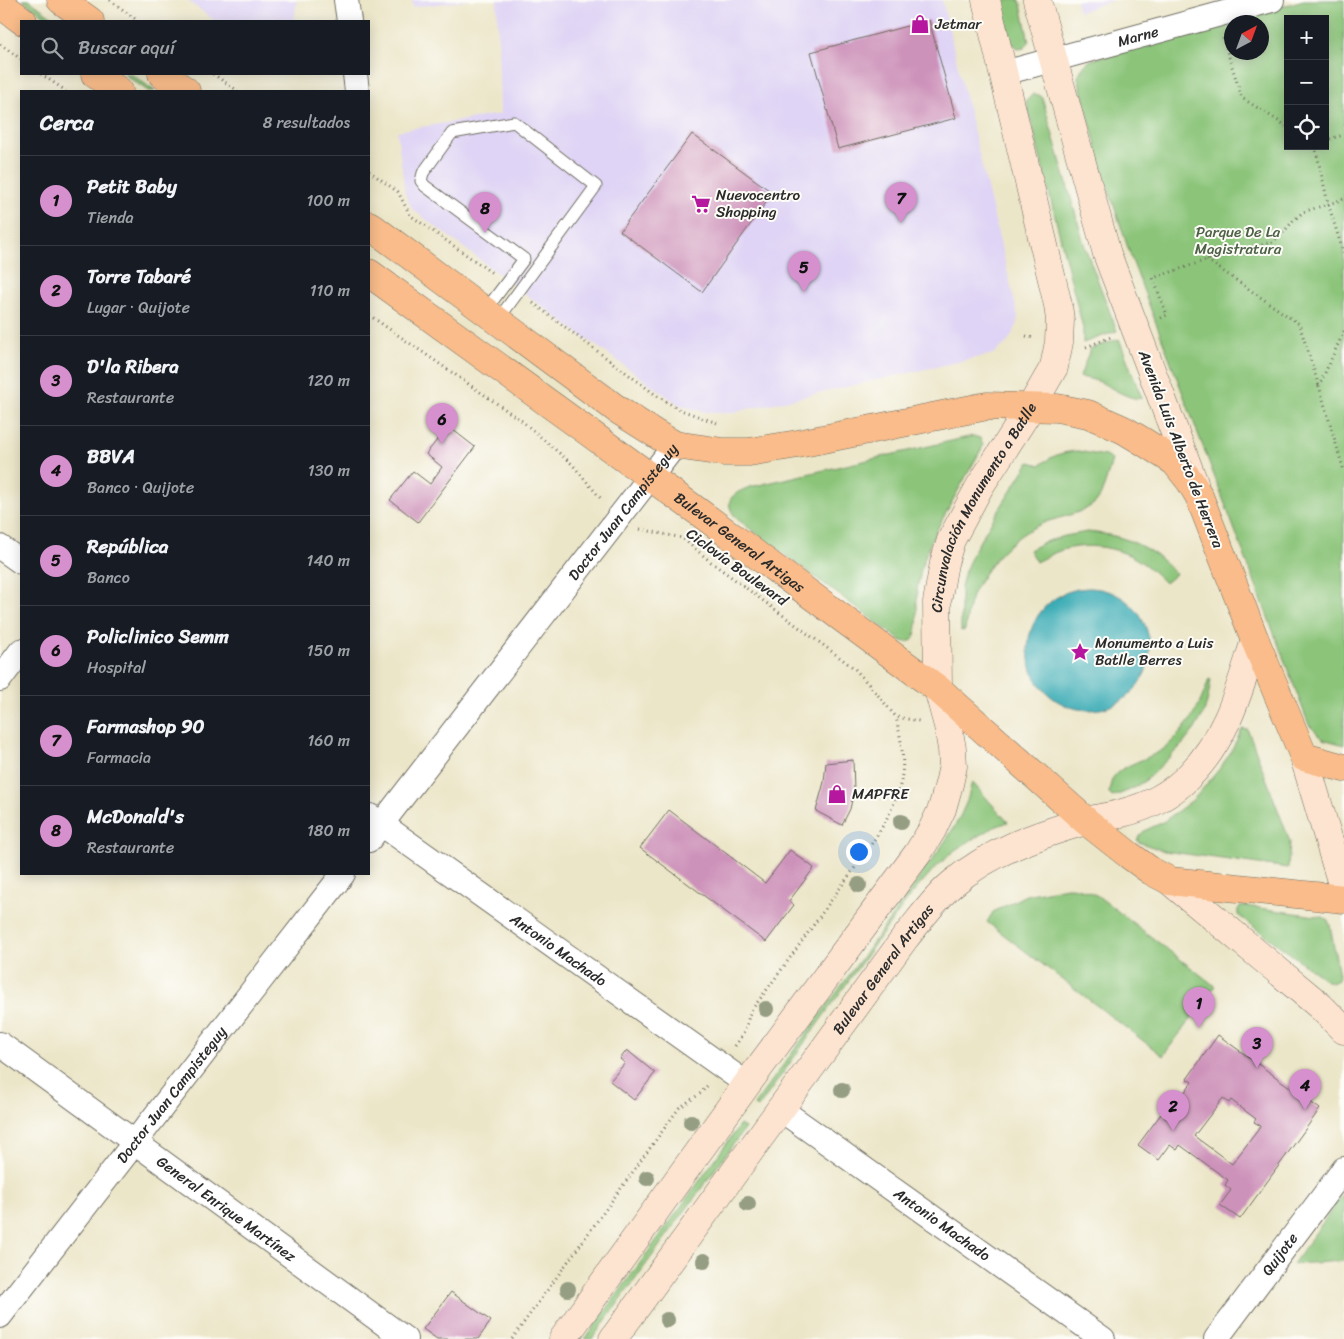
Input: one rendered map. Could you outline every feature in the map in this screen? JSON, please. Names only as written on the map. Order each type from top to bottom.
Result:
[{"type":"main road","points":[[61,0],[89,20]]},
{"type":"main road","points":[[986,0],[1060,320],[1060,342],[1054,367],[1031,407]]},
{"type":"main road","name":"Avenida Luis Alberto de Herrera","points":[[1037,0],[1107,254],[1255,640],[1304,756],[1344,891]]},
{"type":"main road","points":[[0,4],[22,20]]},
{"type":"main road","points":[[96,75],[118,90]]},
{"type":"main road","points":[[163,75],[185,90]]},
{"type":"main road","points":[[370,226],[618,410],[675,445]]},
{"type":"main road","name":"Bulevar General Artigas","points":[[370,274],[700,513],[938,689],[1086,821]]},
{"type":"main road","name":"Doctor Juan Campisteguy","points":[[675,445],[723,452],[749,452],[987,406],[1031,407]]},
{"type":"main road","name":"Circunvalación Monumento a Batlle","points":[[938,689],[937,602],[942,570],[951,540],[980,486],[1031,407],[1075,410],[1124,430],[1175,462],[1200,496]]},
{"type":"main road","points":[[1086,821],[1121,814],[1139,808],[1163,796],[1189,776],[1214,746],[1224,728],[1241,685],[1255,640]]},
{"type":"main road","points":[[563,1339],[747,1084],[918,853],[932,830],[942,809],[952,766],[952,749],[948,726],[938,689]]},
{"type":"main road","points":[[1304,756],[1344,768]]},
{"type":"main road","points":[[1086,821],[1151,871],[1170,882],[1320,1006],[1344,1030]]},
{"type":"main road","name":"Bulevar General Artigas","points":[[613,1339],[905,938],[933,903],[951,884],[977,864],[1024,841],[1086,821]]},
{"type":"main road","points":[[1170,882],[1344,899]]},
{"type":"street","points":[[346,0],[349,20]]},
{"type":"street","name":"Marne","points":[[1004,73],[1272,0]]},
{"type":"street","points":[[355,75],[357,90]]},
{"type":"street","name":"Doctor Juan Campisteguy","points":[[373,827],[620,517],[675,445]]},
{"type":"street","points":[[0,547],[20,561]]},
{"type":"street","points":[[0,679],[20,652]]},
{"type":"street","name":"Antonio Machado","points":[[373,827],[747,1084]]},
{"type":"street","name":"Doctor Juan Campisteguy","points":[[0,1316],[342,875]]},
{"type":"street","name":"General Enrique Martínez","points":[[0,1044],[405,1339]]},
{"type":"street","name":"Antonio Machado","points":[[780,1109],[1104,1339]]},
{"type":"street","name":"Quijote","points":[[1216,1339],[1344,1169]]},
{"type":"lane","points":[[514,122],[596,186],[518,292],[491,316],[506,284],[524,259],[425,186],[421,181],[423,173],[452,133],[514,122]]},
{"type":"path","points":[[110,0],[137,20]]},
{"type":"path","points":[[1216,16],[1242,98],[1284,124]]},
{"type":"path","points":[[0,44],[20,58]]},
{"type":"path","points":[[43,75],[65,90]]},
{"type":"path","points":[[214,75],[237,90]]},
{"type":"path","points":[[1329,139],[1344,135]]},
{"type":"path","points":[[1316,150],[1328,203],[1344,255]]},
{"type":"path","points":[[370,172],[398,192],[410,215],[506,284]]},
{"type":"path","points":[[1026,336],[1086,347],[1168,315],[1153,278],[1206,260],[1272,242],[1303,212],[1344,199]]},
{"type":"path","points":[[1206,260],[1299,324],[1344,471]]},
{"type":"path","points":[[518,292],[656,395],[678,409],[715,421],[726,429],[723,452]]},
{"type":"path","name":"Ciclovía Boulevard","points":[[370,315],[522,421],[572,464],[607,507],[634,528],[682,538],[711,562],[854,668],[896,717]]},
{"type":"path","points":[[1319,386],[1344,331]]},
{"type":"path","points":[[512,1339],[679,1108],[701,1093],[746,1031],[750,1012],[883,826],[894,804],[904,760],[896,717],[948,726]]},
{"type":"shaded area","points":[[187,0],[297,0],[294,20],[214,20]]},
{"type":"shaded area","points":[[412,0],[471,0],[413,7]]},
{"type":"shaded area","name":"Nuevocentro Shopping","points":[[497,0],[942,0],[1018,316],[1016,327],[1007,343],[993,354],[730,413],[714,413],[678,404],[563,322],[412,209],[405,193],[397,131],[500,114]]},
{"type":"shaded area","points":[[1076,0],[1114,0],[1079,12]]},
{"type":"green space","points":[[22,0],[29,0],[57,20],[51,20]]},
{"type":"green space","points":[[1001,0],[1020,0],[1029,42],[1024,48],[1019,49],[1011,41]]},
{"type":"green space","name":"Parque De La Magistratura","points":[[1304,0],[1344,0],[1344,745],[1323,739],[1309,725],[1132,260],[1104,176],[1078,77],[1084,66],[1089,62],[1224,22],[1224,60],[1269,60],[1269,15],[1251,15]]},
{"type":"green space","points":[[125,75],[132,75],[154,90],[147,90]]},
{"type":"green space","points":[[1033,94],[1042,97],[1085,247],[1117,331],[1083,343],[1083,328],[1026,101]]},
{"type":"green space","points":[[1119,339],[1142,398],[1132,397],[1100,382],[1080,377],[1090,349]]},
{"type":"green space","points":[[973,436],[980,438],[983,445],[930,543],[917,587],[917,627],[912,640],[907,642],[900,640],[737,519],[730,507],[731,499],[734,495],[750,487]]},
{"type":"green space","points":[[1078,451],[1105,456],[1112,460],[1099,499],[1086,509],[1046,522],[1026,532],[1001,552],[976,587],[970,604],[965,630],[961,631],[961,587],[965,571],[985,532],[1026,467],[1030,462],[1040,465],[1058,455]]},
{"type":"green space","points":[[1087,532],[1105,534],[1137,544],[1156,555],[1176,574],[1165,583],[1138,560],[1129,555],[1101,547],[1071,548],[1059,551],[1036,562],[1029,550],[1044,542]]},
{"type":"green space","points":[[1209,679],[1211,680],[1204,713],[1195,729],[1183,744],[1146,780],[1130,790],[1112,797],[1109,793],[1112,781],[1119,771],[1160,751],[1181,732],[1197,708]]},
{"type":"green space","points":[[1242,729],[1248,730],[1290,842],[1288,868],[1164,851],[1137,841],[1144,831],[1163,822],[1194,799],[1221,767]]},
{"type":"green space","points":[[972,782],[1008,822],[992,828],[955,850],[932,871],[912,894],[874,945],[758,1108],[754,1105],[948,837],[967,801]]},
{"type":"green space","points":[[1067,887],[1087,891],[1098,896],[1215,986],[1163,1056],[987,922],[993,912],[1026,895]]},
{"type":"green space","points":[[1245,906],[1323,917],[1328,920],[1339,975],[1338,980],[1332,983],[1327,981],[1238,915],[1238,909]]},
{"type":"green space","points":[[740,1125],[745,1128],[592,1339],[585,1339]]},
{"type":"green space","points":[[1344,1193],[1344,1261],[1293,1264]]},
{"type":"water","points":[[1089,588],[1101,589],[1112,593],[1123,598],[1132,606],[1140,615],[1145,626],[1149,637],[1149,661],[1145,672],[1140,683],[1132,692],[1123,700],[1112,705],[1101,709],[1089,710],[1077,709],[1066,705],[1055,700],[1046,692],[1038,683],[1033,672],[1029,661],[1028,649],[1029,637],[1033,626],[1038,615],[1046,606],[1055,598],[1066,593],[1077,589]]},
{"type":"building","points":[[929,20],[956,118],[838,149],[811,52]]},
{"type":"building","points":[[692,134],[773,193],[702,292],[620,231]]},
{"type":"building","points":[[448,426],[475,447],[418,522],[390,500],[413,471],[430,484],[442,467],[426,454]]},
{"type":"building","name":"MAPFRE","points":[[853,760],[854,791],[850,809],[842,825],[816,811],[824,782],[826,763]]},
{"type":"building","points":[[669,810],[765,883],[790,850],[814,868],[789,901],[794,905],[766,942],[640,848]]},
{"type":"building","points":[[1218,1035],[1320,1109],[1240,1219],[1220,1205],[1231,1190],[1225,1185],[1228,1180],[1180,1145],[1177,1150],[1170,1145],[1159,1160],[1138,1145],[1161,1114],[1166,1118],[1192,1082],[1187,1079]],"holes":[[[1223,1098],[1229,1103],[1231,1100],[1256,1119],[1254,1122],[1261,1126],[1232,1164],[1194,1136]]]},
{"type":"building","points":[[627,1050],[655,1073],[634,1100],[610,1081],[625,1063],[620,1059]]},
{"type":"building","points":[[451,1292],[491,1321],[478,1339],[437,1339],[423,1329]]},
{"type":"place","name":"Jetmar","points":[[920,24]]},
{"type":"place","name":"Nuevocentro Shopping","points":[[701,204]]},
{"type":"place","name":"Farmashop 90","points":[[901,223]]},
{"type":"place","name":"McDonald's","points":[[485,233]]},
{"type":"place","name":"República","points":[[804,292]]},
{"type":"place","name":"Policlinico Semm","points":[[442,444]]},
{"type":"place","name":"Monumento a Luis Batlle Berres","points":[[1080,652]]},
{"type":"place","name":"MAPFRE","points":[[837,794]]},
{"type":"place","name":"Petit Baby","points":[[1199,1028]]},
{"type":"place","name":"D'la Ribera","points":[[1257,1068]]},
{"type":"place","name":"BBVA","points":[[1305,1110]]},
{"type":"place","name":"Torre Tabaré","points":[[1173,1131]]}]
